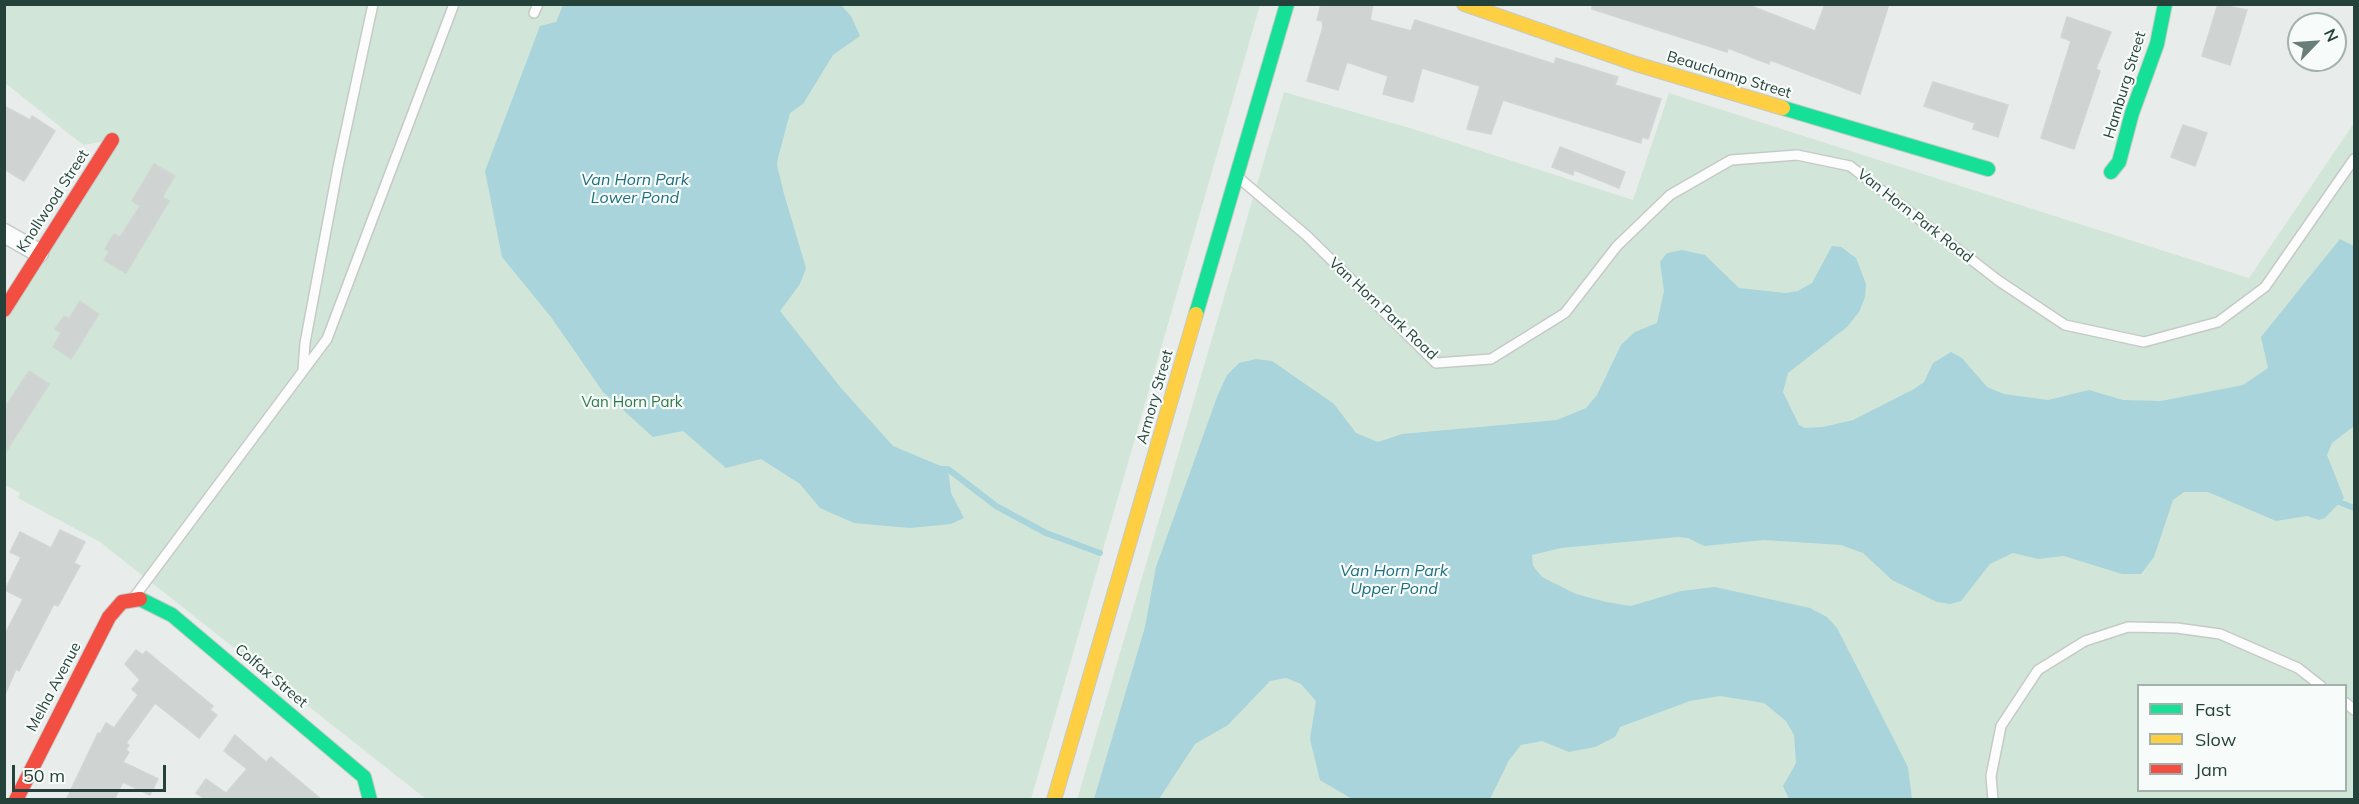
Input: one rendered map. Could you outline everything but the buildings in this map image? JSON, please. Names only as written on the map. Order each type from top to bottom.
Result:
[{"type":"street","name":"Armory Street","points":[[1054,800],[1287,4]]},
{"type":"street","name":"Beauchamp Street","points":[[1464,4],[1636,64],[1988,169]]},
{"type":"street","name":"Hamburg Street","points":[[2111,172],[2119,162],[2132,113],[2157,44],[2165,4]]},
{"type":"street","name":"Knollwood Street","points":[[4,310],[112,140]]},
{"type":"street","points":[[4,233],[39,252]]},
{"type":"street","name":"Melha Avenue","points":[[16,800],[109,617],[122,602],[132,599]]},
{"type":"street","name":"Colfax Street","points":[[132,599],[144,600],[172,615],[304,725],[364,777],[370,800]]},
{"type":"lane","points":[[303,372],[305,343],[367,22],[373,4]]},
{"type":"lane","points":[[132,599],[327,339],[454,4]]},
{"type":"lane","name":"Van Horn Park Road","points":[[1237,176],[1307,236],[1436,363],[1491,359],[1565,313],[1617,246],[1670,195],[1731,160],[1797,155],[1850,166],[1999,281],[2065,326],[2144,342],[2218,322],[2265,287],[2355,159]]},
{"type":"lane","points":[[1993,800],[1990,776],[2001,726],[2038,670],[2085,641],[2128,627],[2177,628],[2220,634],[2298,668],[2318,684]]},
{"type":"green space","name":"Van Horn Park","points":[[5,5],[1260,5],[1031,799],[426,799],[100,542],[18,498],[20,493],[5,485],[4,310],[111,140],[83,145],[5,83]]},
{"type":"green space","points":[[1284,92],[1413,129],[1633,200],[1669,93],[2249,278],[2354,123],[2354,799],[1077,800]]},
{"type":"water","name":"Van Horn Park Lower Pond","points":[[840,4],[851,16],[860,36],[833,55],[803,104],[790,113],[778,158],[777,165],[784,194],[806,268],[800,284],[780,311],[841,388],[893,446],[948,469],[951,493],[964,518],[951,524],[910,528],[854,523],[820,508],[800,484],[761,459],[726,468],[683,431],[653,437],[603,392],[551,317],[502,257],[485,171],[540,26],[556,22],[563,5]]},
{"type":"water","name":"Van Horn Park Upper Pond","points":[[2340,239],[2354,246],[2354,426],[2332,443],[2327,455],[2344,498],[2325,518],[2319,520],[2307,516],[2276,521],[2208,492],[2184,492],[2173,500],[2154,557],[2141,574],[2122,574],[2064,556],[2038,559],[2013,553],[1990,564],[1961,601],[1950,604],[1937,602],[1892,580],[1863,553],[1841,545],[1764,540],[1704,546],[1688,538],[1678,537],[1561,548],[1532,555],[1533,566],[1542,577],[1576,594],[1606,602],[1631,606],[1681,591],[1715,587],[1810,608],[1827,617],[1837,628],[1908,767],[1912,799],[1789,799],[1783,786],[1796,763],[1794,735],[1786,721],[1764,703],[1720,696],[1690,701],[1620,727],[1615,737],[1595,747],[1569,752],[1542,741],[1521,745],[1509,760],[1490,799],[1352,799],[1320,780],[1310,739],[1316,701],[1301,684],[1286,678],[1270,681],[1228,725],[1195,744],[1159,799],[1094,799],[1145,627],[1156,567],[1217,397],[1227,375],[1239,363],[1256,359],[1272,361],[1334,404],[1356,433],[1378,442],[1402,434],[1557,420],[1586,408],[1597,395],[1621,345],[1635,332],[1657,323],[1664,291],[1660,262],[1667,253],[1682,250],[1705,255],[1739,288],[1786,293],[1798,291],[1812,283],[1832,246],[1841,247],[1856,258],[1866,284],[1865,297],[1859,312],[1847,327],[1788,373],[1783,392],[1799,425],[1805,428],[1823,427],[1853,420],[1914,389],[1924,382],[1933,363],[1951,352],[1962,358],[1987,387],[2004,394],[2048,400],[2089,390],[2123,400],[2161,401],[2243,385],[2268,368],[2261,337]]},
{"type":"waterway","points":[[941,469],[948,469],[996,506],[1046,533],[1100,553]]},
{"type":"waterway","points":[[2334,500],[2354,508]]},
{"type":"traffic: fast","points":[[1196,314],[1287,4]]},
{"type":"traffic: fast","points":[[2111,172],[2119,162],[2132,113],[2157,44],[2165,4]]},
{"type":"traffic: fast","points":[[1783,108],[1988,169]]},
{"type":"traffic: fast","points":[[140,599],[172,615],[364,777],[370,800]]},
{"type":"traffic: slow","points":[[1464,4],[1636,64],[1783,108]]},
{"type":"traffic: slow","points":[[1054,800],[1196,314]]},
{"type":"traffic: jam","points":[[4,310],[112,140]]},
{"type":"traffic: jam","points":[[16,800],[109,617],[122,602],[140,599]]}]
